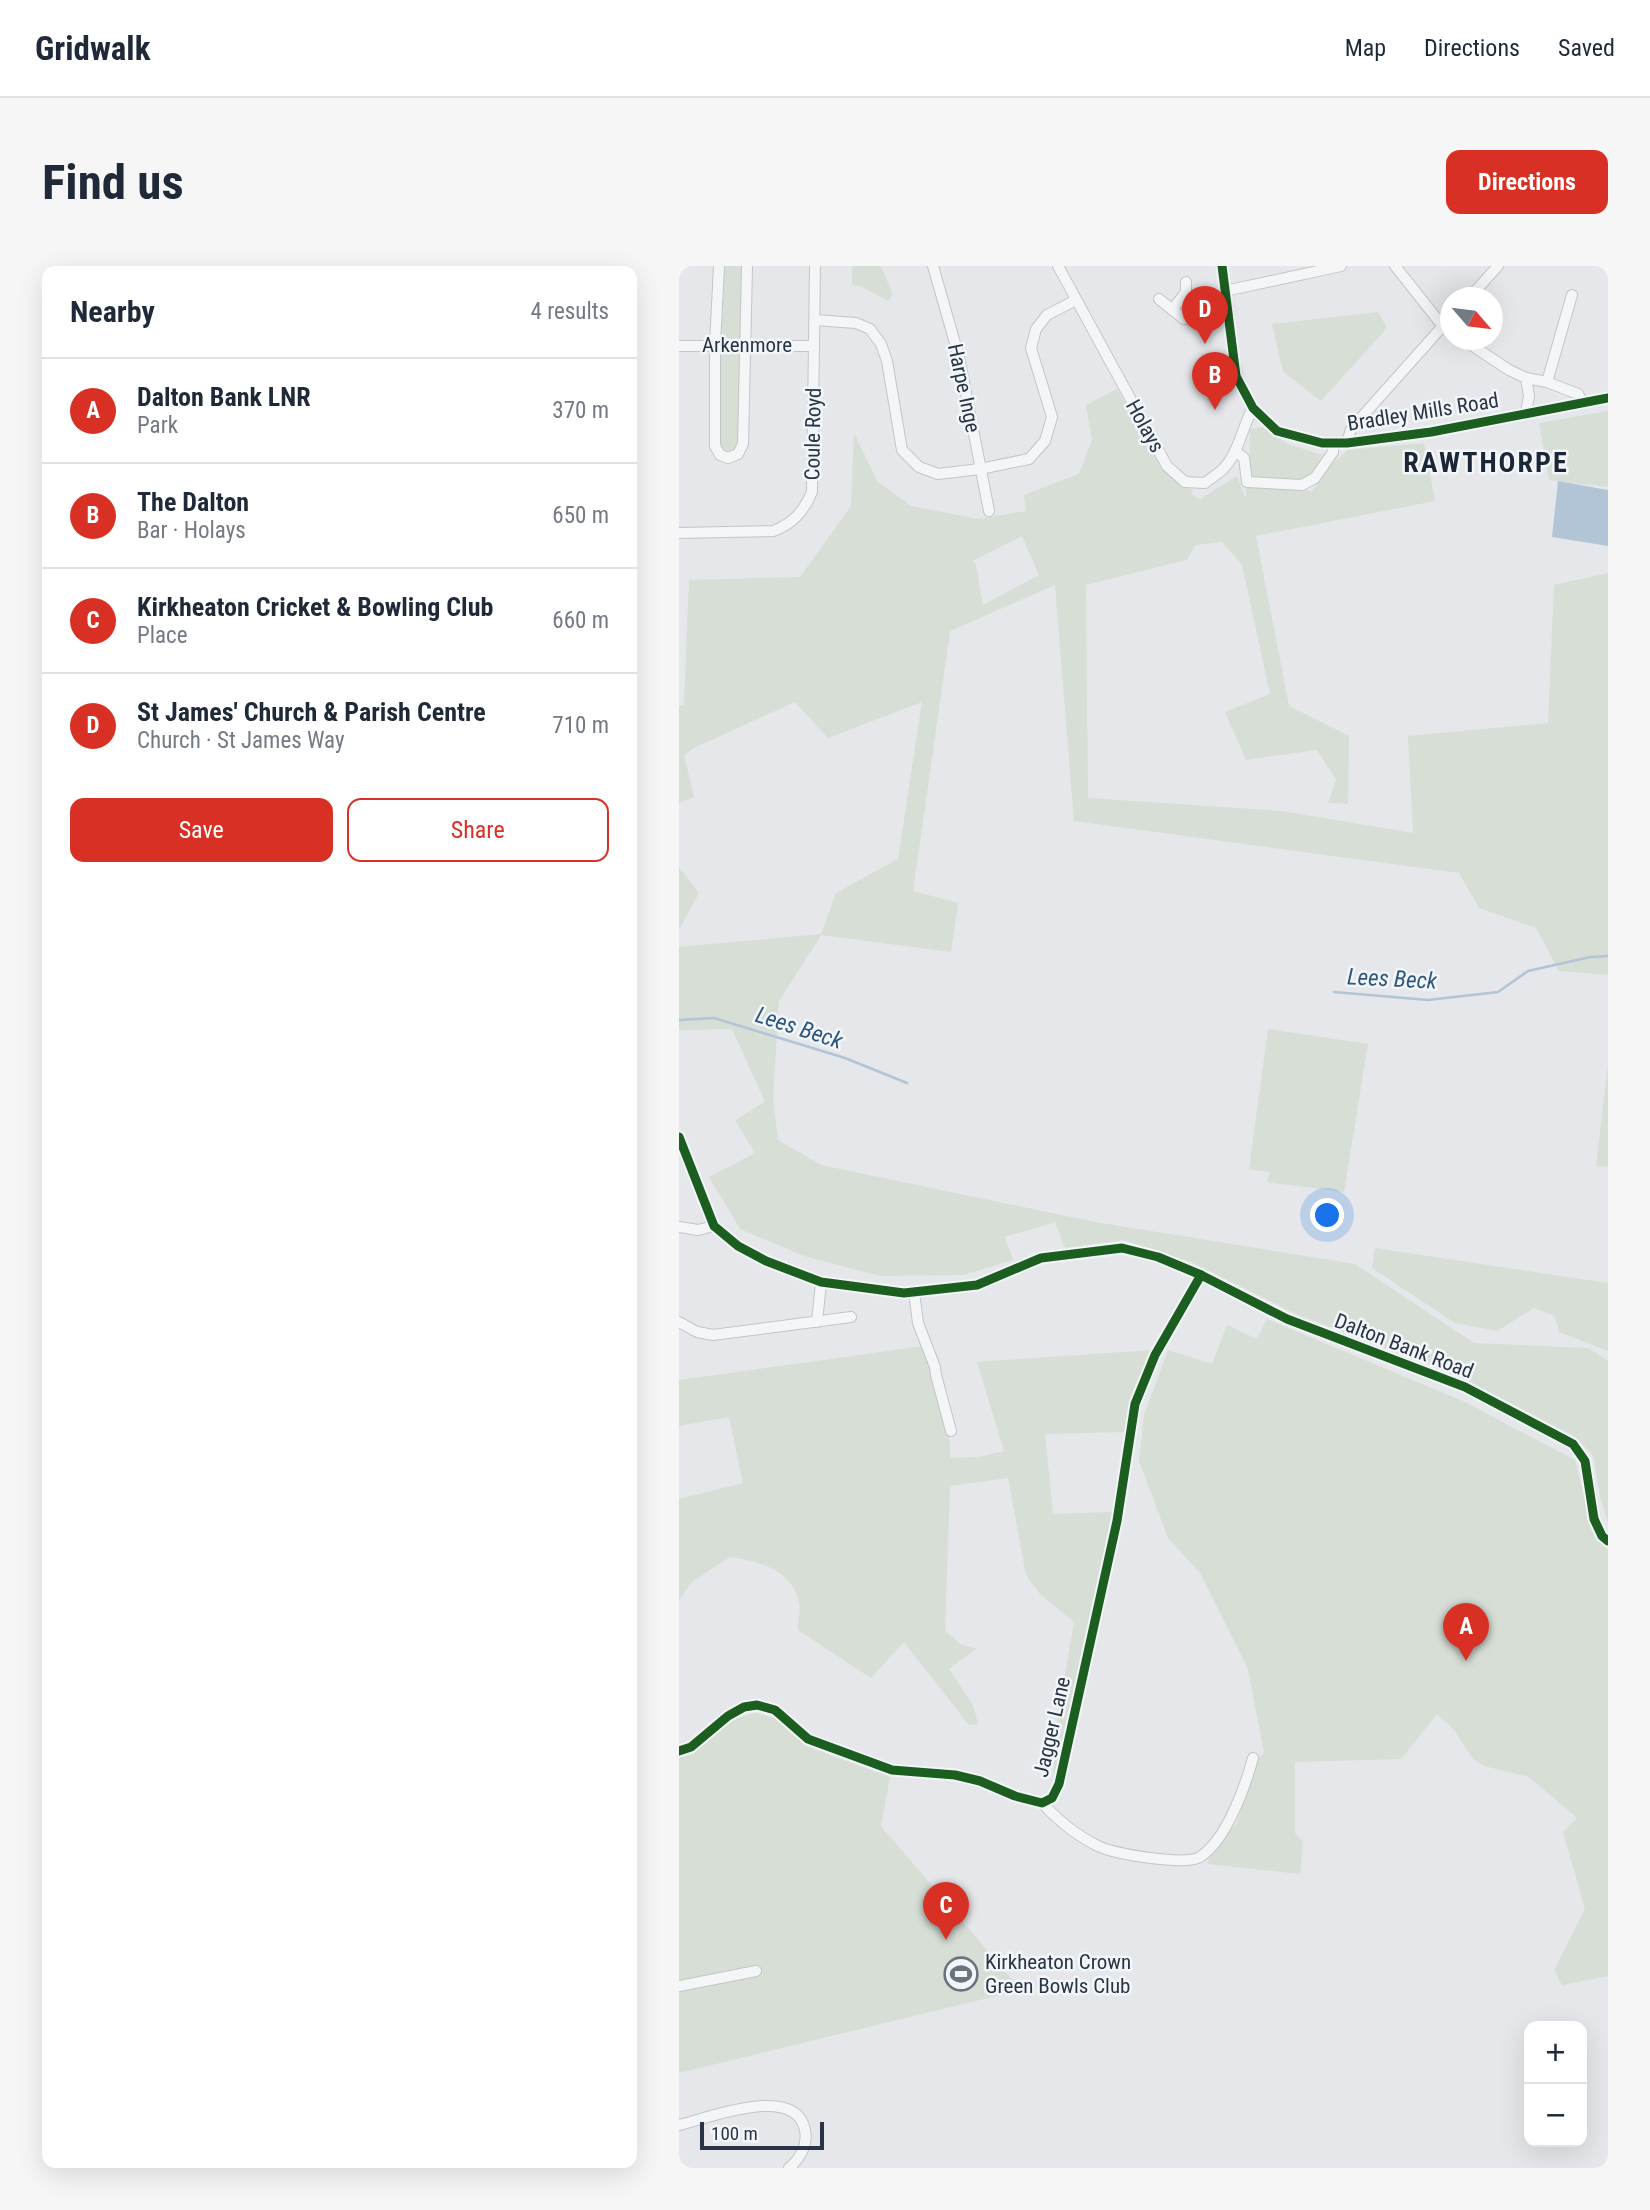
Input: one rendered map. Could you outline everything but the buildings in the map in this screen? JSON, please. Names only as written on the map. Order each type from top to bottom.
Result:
[{"type":"street","points":[[719,266],[715,345],[715,446],[720,454],[728,458],[738,454],[743,444],[747,266]]},
{"type":"street","name":"Coule Royd","points":[[679,533],[773,531],[784,527],[805,508],[812,492],[815,266]]},
{"type":"street","name":"Harpe Inge","points":[[933,266],[959,357],[989,511]]},
{"type":"street","name":"Holays","points":[[1058,266],[1167,466],[1185,482],[1205,483],[1224,468],[1235,451],[1244,424],[1253,408]]},
{"type":"street","name":"Bradley Mills Road","points":[[1222,266],[1236,376],[1253,408],[1277,431],[1322,443],[1347,443],[1431,432],[1608,398]]},
{"type":"street","points":[[1225,291],[1341,266]]},
{"type":"street","points":[[1395,266],[1440,320]]},
{"type":"street","points":[[1479,287],[1498,266]]},
{"type":"street","points":[[1172,310],[1186,292],[1186,282]]},
{"type":"street","points":[[1547,382],[1572,295]]},
{"type":"street","points":[[1159,299],[1184,319],[1227,317]]},
{"type":"street","points":[[815,320],[856,323],[870,329],[881,344],[887,360],[902,450],[919,467],[938,474],[1028,459],[1045,441],[1052,418],[1031,348],[1037,329],[1047,315],[1076,300]]},
{"type":"street","points":[[1347,443],[1351,429],[1440,335]]},
{"type":"street","name":"Arkenmore","points":[[679,346],[814,346]]},
{"type":"street","points":[[1479,350],[1526,379],[1547,382],[1579,394],[1582,402]]},
{"type":"street","points":[[1526,379],[1529,396],[1526,412]]},
{"type":"street","name":"Bradley Mills Road","points":[[1235,451],[1244,458],[1247,482],[1302,485],[1315,478],[1332,452],[1333,443]]},
{"type":"street","points":[[679,1137],[714,1226],[698,1230],[679,1227]]},
{"type":"street","name":"Dalton Bank Road","points":[[714,1226],[738,1246],[766,1261],[821,1282],[904,1293],[977,1285],[1041,1258],[1122,1248],[1158,1257],[1201,1275],[1287,1319],[1465,1387],[1573,1444],[1585,1461],[1594,1518],[1602,1536],[1608,1541]]},
{"type":"street","name":"Jagger Lane","points":[[679,1751],[691,1746],[728,1716],[744,1707],[757,1705],[775,1710],[808,1739],[892,1770],[955,1775],[1042,1803],[1052,1798],[1059,1784],[1117,1521],[1135,1404],[1155,1354],[1201,1275]]},
{"type":"street","points":[[817,1322],[821,1282]]},
{"type":"street","points":[[914,1292],[918,1323],[935,1367],[951,1431]]},
{"type":"street","points":[[679,1322],[697,1332],[713,1335],[851,1317]]},
{"type":"street","points":[[1042,1803],[1057,1819],[1099,1846],[1156,1858],[1194,1859],[1201,1856],[1219,1835],[1239,1803],[1253,1758]]},
{"type":"street","points":[[679,1986],[756,1971]]},
{"type":"street","points":[[679,2125],[766,2104],[785,2107],[797,2113],[805,2130],[804,2151],[789,2168]]},
{"type":"shaded area","points":[[725,266],[743,266],[741,338],[723,340],[721,337]]},
{"type":"shaded area","points":[[852,266],[881,266],[893,295],[888,301],[860,286],[852,285]]},
{"type":"shaded area","points":[[1378,312],[1387,328],[1321,401],[1283,372],[1272,324]]},
{"type":"shaded area","points":[[738,351],[741,355],[739,446],[737,452],[728,455],[721,447],[721,356],[725,352]]},
{"type":"shaded area","points":[[1117,389],[1162,469],[1193,491],[1190,494],[1200,499],[1237,476],[1246,499],[1246,485],[1312,491],[1332,464],[1348,450],[1424,443],[1435,501],[1256,536],[1289,706],[1349,736],[1348,804],[1328,803],[1336,779],[1317,750],[1246,760],[1225,712],[1270,694],[1242,565],[1222,542],[1196,545],[1186,560],[1086,585],[1088,798],[1282,811],[1413,833],[1408,736],[1548,723],[1554,585],[1608,573],[1608,975],[1559,971],[1536,928],[1479,908],[1459,873],[1074,821],[1055,585],[950,631],[913,891],[958,903],[951,952],[821,935],[779,1001],[773,1098],[778,1140],[821,1165],[1095,1222],[1355,1264],[1474,1343],[1588,1348],[1608,1361],[1608,1523],[1593,1455],[1574,1436],[1461,1377],[1296,1314],[1191,1262],[1123,1240],[1065,1248],[1055,1222],[1005,1237],[1013,1260],[963,1275],[880,1276],[804,1256],[740,1229],[709,1177],[755,1153],[735,1120],[765,1102],[732,1029],[679,1030],[679,947],[821,934],[836,893],[898,859],[922,702],[828,738],[795,702],[684,755],[694,797],[679,803],[679,706],[684,705],[689,580],[800,577],[851,506],[854,433],[878,482],[911,506],[978,519],[1026,511],[1024,495],[1079,474],[1092,440],[1086,405]],"holes":[[[1022,536],[1039,575],[983,605],[976,564],[972,561]]]},
{"type":"shaded area","points":[[1608,411],[1608,487],[1549,480],[1539,423]]},
{"type":"shaded area","points":[[1262,427],[1288,444],[1322,455],[1312,474],[1301,481],[1249,477],[1250,429]]},
{"type":"shaded area","points":[[679,867],[699,893],[679,929]]},
{"type":"shaded area","points":[[1268,1029],[1368,1044],[1344,1192],[1267,1182],[1270,1172],[1249,1169]]},
{"type":"shaded area","points":[[1608,1064],[1608,1167],[1596,1166]]},
{"type":"shaded area","points":[[1375,1248],[1608,1283],[1608,1351],[1559,1332],[1555,1316],[1534,1308],[1497,1331],[1455,1323],[1372,1268]]},
{"type":"shaded area","points":[[1267,1319],[1465,1402],[1575,1460],[1595,1537],[1608,1550],[1608,1976],[1562,1985],[1554,1970],[1585,1909],[1563,1832],[1577,1818],[1529,1777],[1484,1766],[1473,1759],[1454,1730],[1437,1714],[1401,1759],[1295,1762],[1295,1833],[1303,1842],[1300,1874],[1207,1864],[1218,1841],[1237,1824],[1255,1762],[1264,1753],[1248,1669],[1200,1573],[1168,1538],[1139,1461],[1144,1415],[1168,1350],[1212,1364],[1227,1325],[1257,1339]]},
{"type":"shaded area","points":[[924,1346],[950,1443],[950,1458],[979,1457],[1004,1451],[977,1362],[1152,1350],[1130,1403],[1125,1432],[1045,1434],[1053,1514],[1113,1512],[1053,1782],[1055,1734],[1074,1622],[1040,1594],[1026,1575],[1008,1478],[950,1486],[945,1631],[961,1644],[976,1649],[949,1669],[973,1705],[978,1724],[969,1725],[904,1642],[871,1678],[798,1630],[800,1605],[795,1591],[781,1574],[762,1564],[730,1557],[693,1581],[679,1600],[679,1499],[743,1483],[729,1417],[679,1426],[679,1380]]},
{"type":"shaded area","points":[[756,1713],[777,1719],[808,1747],[890,1777],[881,1826],[1021,1990],[679,2073],[679,1756],[697,1750],[734,1719]]},
{"type":"water","points":[[1558,481],[1608,490],[1608,546],[1552,537]]},
{"type":"waterway","name":"Lees Beck","points":[[1334,992],[1428,1000],[1498,992],[1528,971],[1590,957],[1608,956]]},
{"type":"waterway","name":"Lees Beck","points":[[679,1020],[714,1018],[845,1058],[907,1083]]},
{"type":"cycle path","points":[[1222,266],[1236,376],[1253,408],[1277,431],[1322,443],[1347,443],[1431,432],[1608,398]]},
{"type":"cycle path","points":[[679,1137],[714,1226],[738,1246],[766,1261],[821,1282],[904,1293],[977,1285],[1041,1258],[1122,1248],[1158,1257],[1201,1275],[1287,1319],[1465,1387],[1573,1444],[1585,1461],[1594,1519],[1602,1536],[1608,1541]]},
{"type":"cycle path","points":[[679,1751],[691,1747],[728,1716],[744,1707],[757,1705],[775,1710],[808,1739],[892,1770],[955,1775],[1042,1803],[1052,1798],[1059,1784],[1117,1521],[1135,1404],[1155,1355],[1201,1275]]},
{"type":"place","name":"St James' Church & Parish Centre","points":[[1205,344]]},
{"type":"place","name":"The Dalton","points":[[1215,410]]},
{"type":"place","name":"Dalton Bank LNR","points":[[1466,1661]]},
{"type":"place","name":"Kirkheaton Cricket & Bowling Club","points":[[946,1940]]},
{"type":"place","name":"Kirkheaton Crown Green Bowls Club","points":[[961,1974]]},
{"type":"district","name":"RAWTHORPE","points":[[1486,462]]}]
